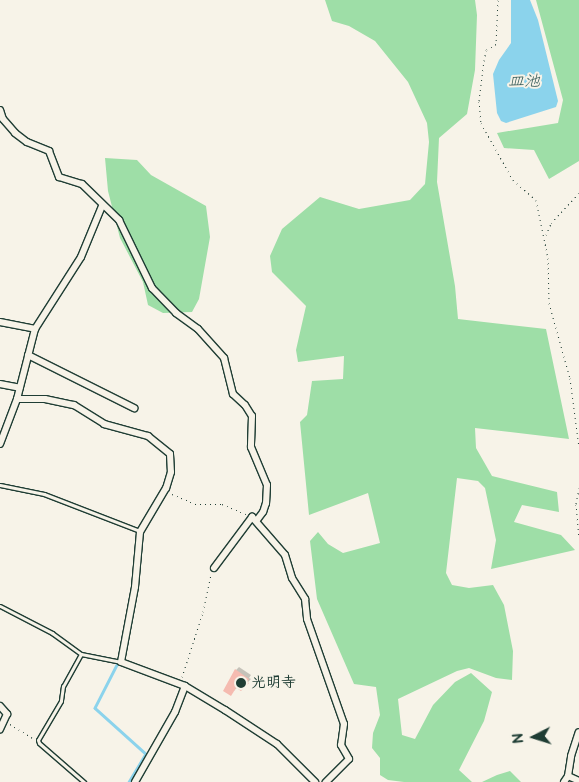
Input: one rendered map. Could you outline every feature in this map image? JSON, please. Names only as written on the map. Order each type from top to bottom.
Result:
[{"type":"street","points":[[0,110],[3,119],[14,133],[52,154],[60,177],[82,184],[102,206],[119,220],[152,288],[176,313],[198,329],[224,358],[233,394],[250,410],[252,421],[251,448],[267,485],[266,503],[263,512],[255,518],[214,568]]},
{"type":"street","points":[[0,444],[17,399],[35,329],[81,257],[102,206]]},
{"type":"street","points":[[0,322],[35,329]]},
{"type":"street","points":[[28,355],[134,408]]},
{"type":"street","points":[[0,384],[20,388]]},
{"type":"street","points":[[17,399],[60,401],[74,405],[104,424],[148,436],[170,454],[171,472],[165,489],[140,532],[135,587],[121,662],[183,686],[277,744],[315,782]]},
{"type":"street","points":[[255,518],[284,555],[292,578],[305,599],[307,620],[344,724],[341,745],[348,759],[326,782]]},
{"type":"street","points":[[134,782],[163,734],[183,686]]},
{"type":"street","points":[[0,706],[7,714],[0,729]]},
{"type":"street","points":[[579,732],[566,779],[579,781]]},
{"type":"lane","points":[[0,485],[44,494],[140,532]]},
{"type":"lane","points":[[0,606],[52,633],[81,654],[102,660],[121,662]]},
{"type":"lane","points":[[81,654],[63,686],[61,701],[39,743],[84,782]]},
{"type":"path","points":[[498,0],[496,44],[486,50],[484,60],[479,101],[481,123],[513,180],[536,200],[545,236],[549,303],[570,378],[579,447]]},
{"type":"path","points":[[545,236],[551,223],[579,193]]},
{"type":"path","points":[[579,488],[576,504],[579,537]]},
{"type":"path","points":[[165,489],[195,504],[222,504],[255,518]]},
{"type":"path","points":[[183,686],[214,568]]},
{"type":"path","points":[[5,721],[39,743]]},
{"type":"green space","points":[[325,0],[475,0],[477,15],[475,70],[467,114],[439,138],[437,182],[455,286],[458,319],[546,329],[569,439],[475,428],[476,448],[492,476],[557,492],[559,512],[522,505],[514,522],[561,535],[575,550],[491,569],[496,540],[485,488],[478,481],[457,478],[446,573],[452,585],[469,588],[493,585],[504,605],[513,651],[512,680],[496,678],[469,668],[457,671],[398,699],[402,735],[415,739],[433,705],[455,682],[471,673],[492,692],[484,721],[459,770],[472,782],[404,782],[388,780],[380,775],[380,758],[372,748],[373,733],[380,715],[376,687],[354,684],[317,599],[310,541],[318,532],[328,544],[343,553],[380,543],[368,493],[309,515],[300,422],[307,415],[312,381],[343,379],[344,356],[298,362],[296,350],[306,306],[272,272],[270,256],[282,229],[320,197],[359,209],[410,200],[425,184],[429,142],[427,123],[408,82],[375,41],[349,26],[332,21]]},
{"type":"green space","points":[[536,0],[579,0],[579,161],[549,179],[534,150],[504,148],[497,133],[558,123],[563,100]]},
{"type":"green space","points":[[105,158],[137,160],[151,175],[206,206],[210,237],[199,299],[192,312],[163,313],[148,305],[143,282],[120,238],[108,191]]},
{"type":"green space","points":[[510,771],[521,782],[482,782],[497,775]]},
{"type":"water","name":"皿池","points":[[511,0],[530,0],[538,20],[558,101],[556,107],[506,123],[501,121],[497,113],[493,74],[499,60],[511,43]]},
{"type":"building","points":[[235,669],[249,679],[247,682],[249,683],[241,691],[236,688],[231,696],[223,691]]},
{"type":"waterway","points":[[117,665],[95,708],[146,754],[129,782]]},
{"type":"place","name":"光明寺","points":[[241,683]]}]
